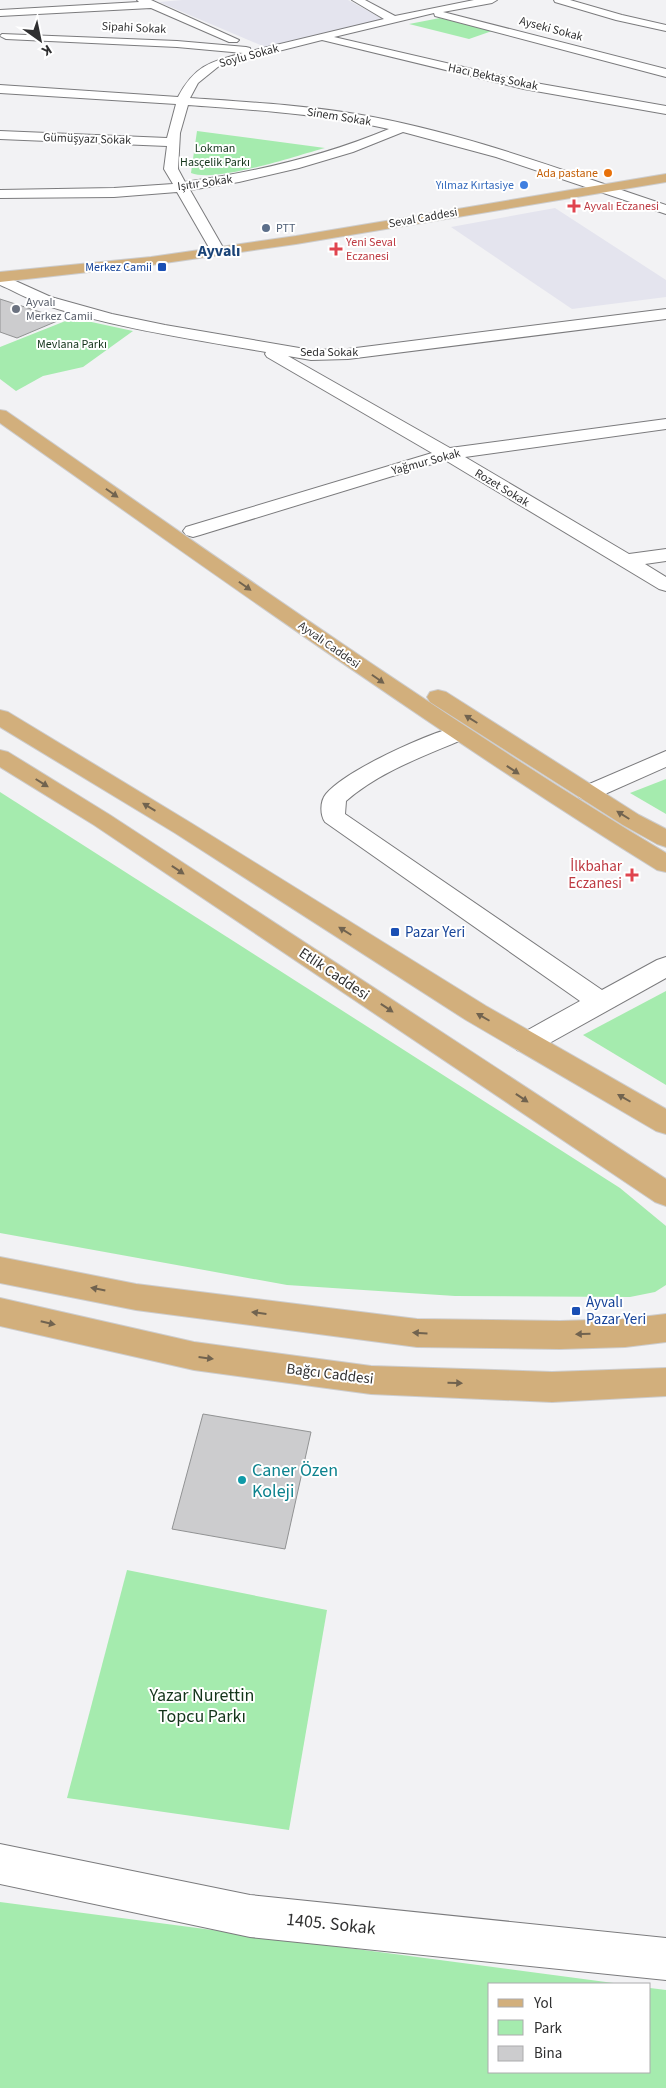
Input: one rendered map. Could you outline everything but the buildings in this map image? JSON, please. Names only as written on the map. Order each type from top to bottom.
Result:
[{"type":"main road","name":"Seval Caddesi","points":[[0,278],[30,273],[151,261],[296,240],[666,178]]},
{"type":"main road","name":"Seval Caddesi","points":[[0,272],[30,273]]},
{"type":"main road","name":"Ayvalı Caddesi","points":[[0,399],[455,709],[588,793],[666,839]]},
{"type":"main road","name":"Ayvalı Caddesi","points":[[0,415],[458,733],[578,812],[666,864]]},
{"type":"main road","points":[[0,717],[182,828],[476,1013],[666,1123]]},
{"type":"main road","name":"Etlik Caddesi","points":[[0,757],[102,820],[666,1194]]},
{"type":"main road","points":[[0,1270],[136,1297],[417,1333],[560,1335],[625,1333],[666,1328]]},
{"type":"main road","name":"Bağcı Caddesi","points":[[0,1312],[194,1356],[371,1380],[552,1387],[666,1382]]},
{"type":"main road","points":[[625,1333],[666,1316]]},
{"type":"main road","points":[[612,1385],[666,1392]]},
{"type":"street","name":"Sipahi Sokak","points":[[1,11],[163,0]]},
{"type":"street","points":[[357,0],[394,20]]},
{"type":"street","name":"Soylu Sokak","points":[[218,251],[171,169],[173,142],[183,100],[193,81],[215,64],[430,11],[475,1],[492,0]]},
{"type":"street","points":[[558,0],[620,18],[666,28]]},
{"type":"street","points":[[146,2],[260,52]]},
{"type":"street","points":[[1,11],[10,25],[3,38]]},
{"type":"street","name":"Ayseki Sokak","points":[[430,11],[666,75]]},
{"type":"street","name":"Sipahi Sokak","points":[[3,38],[220,46],[260,52]]},
{"type":"street","name":"Hacı Bektaş Sokak","points":[[321,38],[524,85],[666,110]]},
{"type":"street","points":[[650,84],[666,75]]},
{"type":"street","name":"Sinem Sokak","points":[[0,89],[271,107],[357,118],[501,154],[666,210]]},
{"type":"street","points":[[618,101],[634,92]]},
{"type":"street","name":"Işıtır Sokak","points":[[0,194],[101,192],[181,187],[246,177],[316,160],[368,143],[402,128]]},
{"type":"street","name":"Gümüşyazı Sokak","points":[[0,135],[173,142]]},
{"type":"street","name":"Seda Sokak","points":[[0,278],[46,300],[109,318],[311,355],[348,354],[666,314]]},
{"type":"street","name":"Rozet Sokak","points":[[260,346],[447,454],[666,585]]},
{"type":"street","name":"Yağmur Sokak","points":[[193,531],[447,454],[666,424]]},
{"type":"street","points":[[623,561],[666,555]]},
{"type":"street","points":[[458,733],[365,776],[346,787],[334,799],[333,817],[600,1002]]},
{"type":"street","points":[[588,793],[666,758]]},
{"type":"street","points":[[527,1043],[666,966]]},
{"type":"street","name":"1405. Sokak","points":[[0,1864],[250,1916],[666,1959]]},
{"type":"shaded area","points":[[182,0],[348,0],[385,20],[265,47],[159,2]]},
{"type":"shaded area","points":[[555,208],[666,280],[666,297],[572,309],[451,227]]},
{"type":"green space","points":[[440,18],[492,31],[469,39],[409,24]]},
{"type":"green space","name":"Lokman Hasçelik Parkı","points":[[197,131],[325,148],[237,172],[203,175],[191,173]]},
{"type":"green space","name":"Mevlana Parkı","points":[[73,318],[133,331],[83,367],[43,376],[16,391],[0,379],[0,347]]},
{"type":"green space","points":[[666,779],[666,814],[630,793]]},
{"type":"green space","points":[[0,792],[620,1188],[666,1226],[666,1285],[655,1292],[630,1297],[455,1296],[287,1285],[0,1233]]},
{"type":"green space","points":[[666,991],[666,1085],[583,1035]]},
{"type":"green space","name":"Yazar Nurettin Topcu Parkı","points":[[127,1570],[327,1610],[289,1830],[67,1798]]},
{"type":"green space","points":[[0,1902],[613,1983],[488,1983],[488,2073],[651,2073],[651,1988],[666,1990],[666,2088],[0,2088]]},
{"type":"place","name":"Ada pastane","points":[[608,173]]},
{"type":"place","name":"Yılmaz Kırtasiye","points":[[524,185]]},
{"type":"place","name":"Ayvalı Eczanesi","points":[[574,206]]},
{"type":"place","name":"PTT","points":[[266,228]]},
{"type":"place","name":"Yeni Seval Eczanesi","points":[[336,249]]},
{"type":"place","name":"Merkez Camii","points":[[162,267]]},
{"type":"place","name":"Ayvalı Merkez Camii","points":[[16,309]]},
{"type":"place","name":"İlkbahar Eczanesi","points":[[632,875]]},
{"type":"place","name":"Pazar Yeri","points":[[395,932]]},
{"type":"place","name":"Ayvalı Pazar Yeri","points":[[576,1311]]},
{"type":"place","name":"Caner Özen Koleji","points":[[242,1480]]},
{"type":"district","name":"Ayvalı","points":[[219,251]]}]
